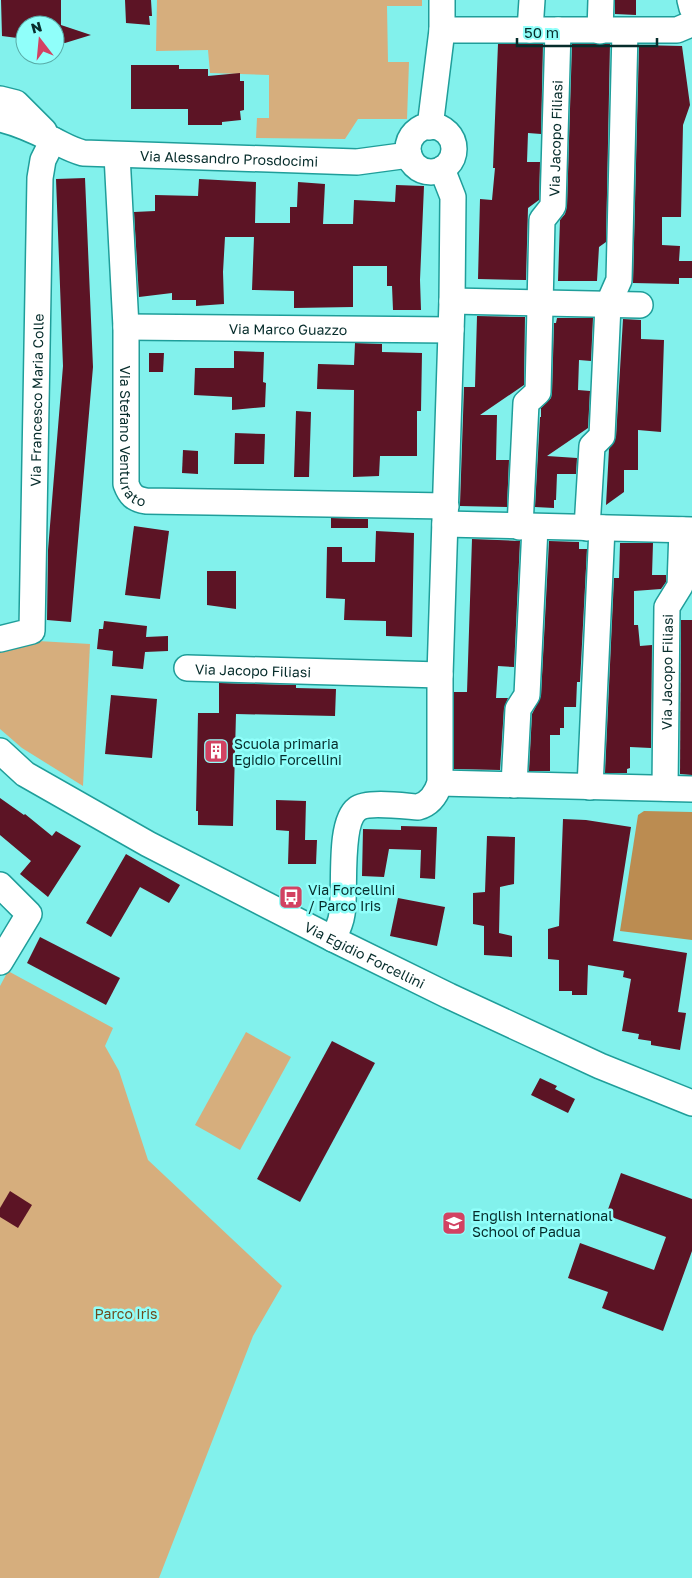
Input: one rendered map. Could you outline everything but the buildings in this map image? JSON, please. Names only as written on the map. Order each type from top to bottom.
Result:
[{"type":"street","points":[[430,127],[442,30],[442,0]]},
{"type":"street","points":[[530,30],[532,0]]},
{"type":"street","points":[[600,30],[601,0]]},
{"type":"street","points":[[442,30],[677,30],[691,15]]},
{"type":"street","name":"Via Jacopo Filiasi","points":[[514,785],[518,708],[527,695],[526,403],[538,392],[542,220],[553,206],[558,30]]},
{"type":"street","points":[[590,787],[595,528],[592,446],[602,436],[608,305],[619,280],[626,31]]},
{"type":"street","name":"Via Alessandro Prosdocimi","points":[[0,99],[16,103],[53,140]]},
{"type":"street","name":"Via Alessandro Prosdocimi","points":[[0,119],[53,140],[69,149],[83,153],[357,162],[409,155]]},
{"type":"street","points":[[430,127],[442,129],[448,134],[454,144],[453,156],[449,163],[442,169],[434,172],[418,168],[412,162],[408,148],[414,134],[422,128],[430,127]]},
{"type":"street","name":"Via Francesco Maria Colle","points":[[0,639],[32,631],[40,178],[43,160],[53,140]]},
{"type":"street","name":"Via Stefano Venturato","points":[[117,155],[126,327],[126,484],[129,493],[136,499],[146,501],[445,515]]},
{"type":"street","points":[[333,939],[342,913],[347,825],[353,814],[358,808],[367,805],[418,807],[426,805],[432,799],[440,783],[440,675],[452,302],[453,197],[442,169]]},
{"type":"street","points":[[452,302],[640,304]]},
{"type":"street","name":"Via Marco Guazzo","points":[[126,327],[451,330]]},
{"type":"street","name":"Via Jacopo Filiasi","points":[[445,515],[527,527],[687,530],[680,586],[667,607],[665,788]]},
{"type":"street","name":"Via Jacopo Filiasi","points":[[187,668],[440,675]]},
{"type":"street","name":"Via Egidio Forcellini","points":[[0,751],[24,774],[148,844],[333,939],[449,996],[600,1066],[692,1103]]},
{"type":"street","points":[[440,783],[692,789]]},
{"type":"street","points":[[0,885],[29,914],[0,962]]},
{"type":"green space","points":[[157,0],[422,0],[422,6],[387,6],[388,62],[409,62],[407,119],[358,119],[345,139],[256,138],[257,118],[269,118],[269,75],[210,73],[208,50],[156,51]]},
{"type":"green space","points":[[38,641],[90,644],[83,786],[22,748],[0,729],[0,652]]},
{"type":"green space","name":"Parco Iris","points":[[8,971],[113,1028],[105,1046],[119,1071],[148,1160],[282,1286],[253,1336],[159,1578],[0,1578],[0,986]]},
{"type":"green space","points":[[246,1032],[291,1057],[240,1150],[195,1125]]},
{"type":"shaded area","points":[[644,811],[692,812],[692,940],[620,931],[638,815]]},
{"type":"place","name":"Scuola primaria Egidio Forcellini","points":[[216,751]]},
{"type":"place","name":"Via Forcellini / Parco Iris","points":[[291,897]]},
{"type":"place","name":"English International School of Padua","points":[[454,1223]]}]
